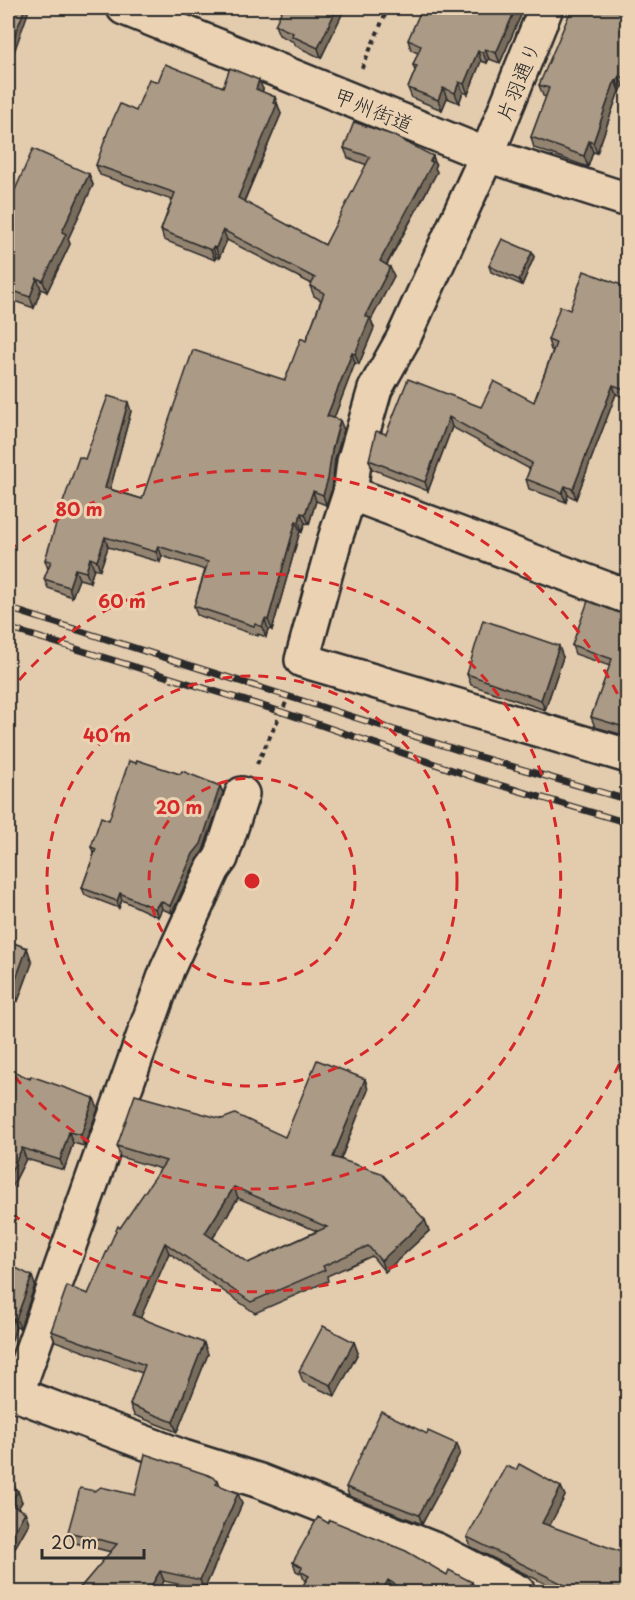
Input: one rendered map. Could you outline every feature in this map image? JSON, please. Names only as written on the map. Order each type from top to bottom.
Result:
[{"type":"main road","name":"甲州街道","points":[[124,8],[487,155],[627,201]]},
{"type":"main road","name":"片羽通り","points":[[302,660],[350,493],[354,462],[375,389],[403,339],[487,155],[546,8]]},
{"type":"main road","points":[[350,493],[627,597]]},
{"type":"main road","points":[[302,660],[627,756]]},
{"type":"main road","points":[[242,794],[220,858],[167,969],[12,1393],[183,1457],[260,1481],[436,1550],[518,1593]]},
{"type":"path","points":[[348,99],[388,8]]},
{"type":"path","points":[[242,794],[290,695],[302,660]]},
{"type":"building","points":[[8,8],[25,8],[8,53]]},
{"type":"building","points":[[283,8],[337,8],[318,48],[275,25]]},
{"type":"building","points":[[422,8],[516,8],[496,53],[485,49],[483,53],[478,51],[464,84],[459,82],[455,93],[443,88],[438,100],[408,88],[417,66],[413,65],[421,46],[408,40]]},
{"type":"building","points":[[572,8],[627,8],[627,79],[619,76],[617,81],[615,80],[593,143],[589,141],[584,156],[531,137],[549,88],[539,85]]},
{"type":"building","points":[[165,64],[223,87],[230,68],[259,80],[256,89],[275,97],[273,103],[277,104],[238,198],[325,245],[370,157],[344,148],[354,122],[392,135],[433,156],[430,161],[433,162],[380,261],[390,267],[365,316],[370,318],[355,354],[352,353],[327,416],[340,420],[323,495],[313,491],[305,514],[301,513],[299,522],[296,521],[268,620],[265,619],[262,627],[194,606],[208,562],[158,546],[156,552],[105,537],[97,561],[90,558],[86,572],[75,569],[69,587],[44,579],[51,561],[45,560],[60,511],[79,457],[85,459],[108,396],[128,402],[105,488],[142,499],[193,350],[285,380],[301,338],[306,341],[324,293],[310,286],[315,278],[223,230],[216,248],[213,247],[211,250],[161,230],[175,193],[96,165],[120,104],[136,111],[149,79],[158,82]]},
{"type":"building","points":[[33,149],[89,174],[62,232],[66,234],[43,281],[37,278],[30,297],[8,289],[11,266],[8,264],[8,206]]},
{"type":"building","points":[[502,239],[532,252],[519,280],[489,266]]},
{"type":"building","points":[[584,271],[627,287],[627,390],[613,385],[573,489],[565,486],[562,493],[526,479],[532,463],[449,417],[425,482],[369,460],[376,431],[386,434],[408,379],[481,407],[494,381],[534,402],[556,343],[548,340],[560,306],[570,310]]},
{"type":"building","points":[[588,601],[627,616],[627,728],[591,717],[612,659],[572,645]]},
{"type":"building","points":[[483,620],[559,646],[541,700],[467,674]]},
{"type":"building","points":[[137,760],[180,774],[182,771],[220,786],[201,844],[193,854],[170,906],[160,901],[155,909],[120,893],[117,901],[82,888],[96,849],[91,847],[101,817],[109,820],[129,761],[136,763]]},
{"type":"building","points":[[8,941],[27,948],[13,987],[8,985]]},
{"type":"building","points":[[317,1060],[365,1079],[333,1157],[381,1173],[425,1220],[381,1261],[368,1246],[323,1266],[325,1270],[251,1302],[165,1243],[133,1315],[204,1343],[173,1422],[130,1405],[145,1365],[51,1331],[67,1286],[88,1294],[118,1226],[120,1228],[166,1161],[117,1146],[135,1095],[222,1119],[235,1114],[285,1137]],"holes":[[[234,1187],[327,1227],[248,1263],[205,1233]]]},
{"type":"building","points":[[8,1069],[30,1079],[31,1076],[94,1098],[81,1135],[69,1132],[60,1160],[22,1148],[8,1178]]},
{"type":"building","points":[[8,1264],[32,1276],[16,1319],[13,1318],[8,1333]]},
{"type":"building","points":[[323,1326],[354,1342],[331,1385],[299,1371]]},
{"type":"building","points":[[381,1411],[427,1434],[428,1431],[457,1444],[419,1515],[346,1487]]},
{"type":"building","points":[[145,1454],[208,1475],[218,1480],[216,1484],[238,1493],[200,1580],[160,1571],[147,1593],[85,1593],[80,1588],[117,1544],[68,1532],[80,1488],[95,1491],[101,1487],[135,1495]]},
{"type":"building","points":[[519,1464],[561,1487],[542,1523],[627,1554],[627,1593],[566,1593],[569,1587],[467,1537],[506,1466],[516,1470]]},
{"type":"building","points":[[8,1480],[13,1483],[11,1487],[18,1491],[10,1504],[25,1512],[8,1542]]},
{"type":"building","points":[[318,1517],[328,1523],[330,1520],[406,1551],[447,1575],[449,1570],[472,1582],[466,1593],[409,1593],[388,1580],[381,1593],[298,1593],[309,1576],[300,1571],[302,1567],[293,1562]]},
{"type":"railway","points":[[8,608],[480,757],[628,800]]},
{"type":"railway","points":[[8,628],[282,712],[479,779],[628,823]]}]
